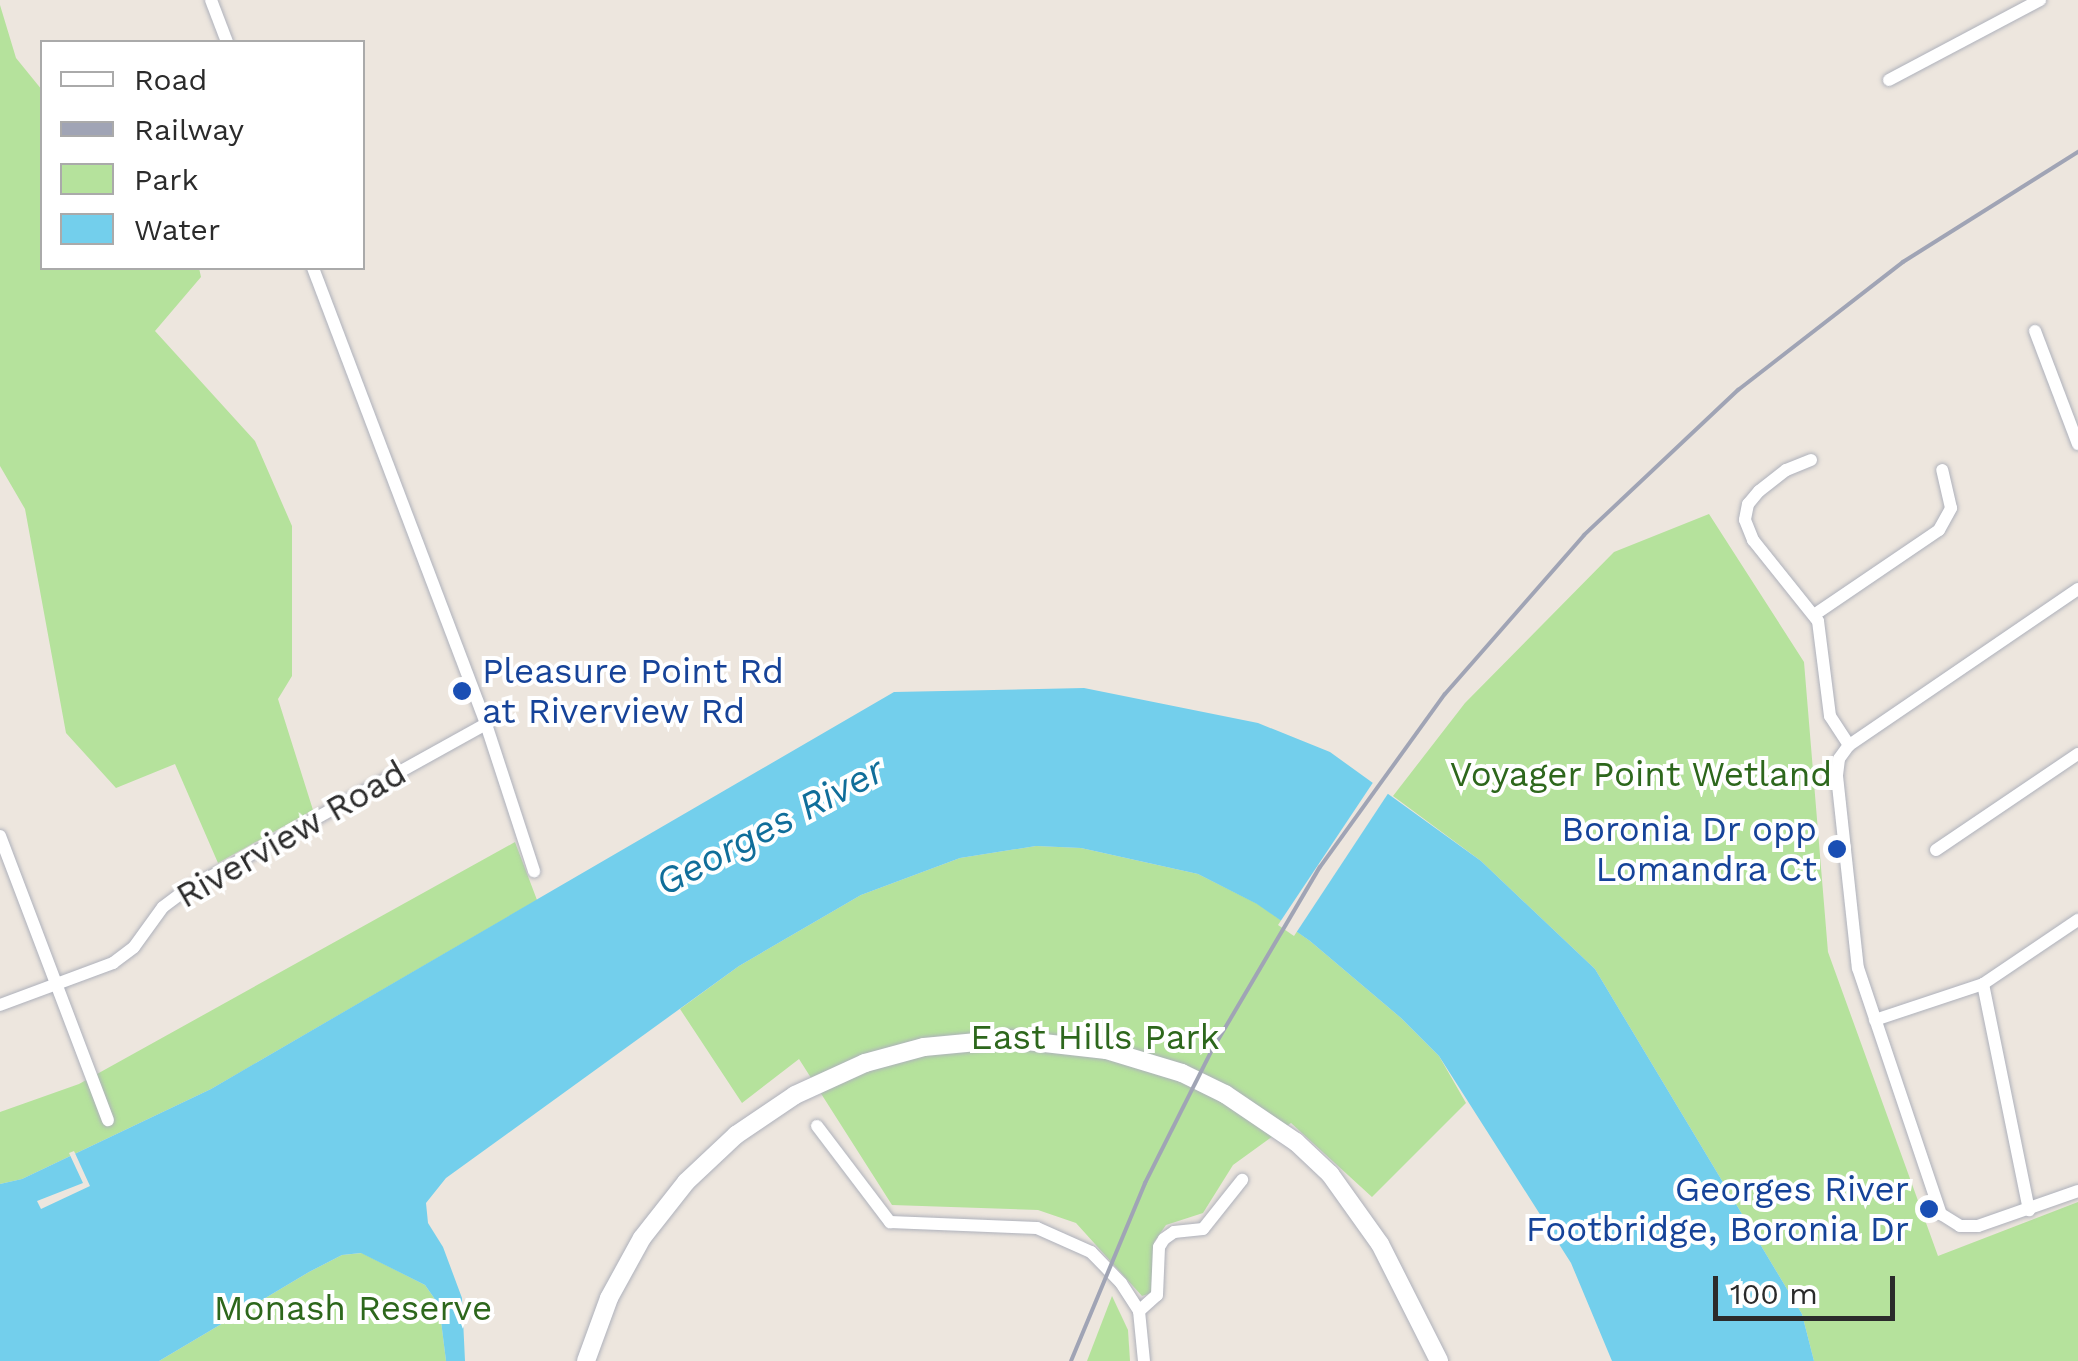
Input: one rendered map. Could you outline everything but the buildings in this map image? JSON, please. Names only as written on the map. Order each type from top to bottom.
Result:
[{"type":"main road","points":[[586,1361],[602,1314],[633,1252],[686,1182],[724,1144],[770,1110],[864,1063],[924,1047],[1025,1039],[1089,1046],[1208,1084],[1307,1151],[1340,1190],[1395,1270],[1438,1361]]},
{"type":"street","points":[[211,0],[226,40]]},
{"type":"street","points":[[1889,80],[2040,0]]},
{"type":"street","points":[[314,270],[486,724],[534,871]]},
{"type":"street","points":[[2035,331],[2075,427],[2078,444]]},
{"type":"street","points":[[1812,460],[1786,470],[1759,491],[1748,504],[1745,520],[1752,540],[1814,614],[1822,630],[1832,723],[1849,744]]},
{"type":"street","points":[[1814,614],[1945,523],[1950,508],[1942,470]]},
{"type":"street","points":[[2078,589],[1849,744],[1839,759],[1837,776],[1857,961],[1938,1207],[1947,1220],[1960,1226],[1978,1226],[2078,1191]]},
{"type":"street","name":"Riverview Road","points":[[0,1005],[121,958],[163,907],[183,892],[486,724]]},
{"type":"street","points":[[1936,850],[2078,754]]},
{"type":"street","points":[[0,836],[108,1120]]},
{"type":"street","points":[[1875,1020],[1983,984],[2078,920]]},
{"type":"street","points":[[1983,984],[2029,1210]]},
{"type":"street","points":[[818,1126],[890,1222],[1052,1232],[1091,1252],[1121,1282],[1139,1311],[1144,1361]]},
{"type":"street","points":[[1139,1311],[1157,1295],[1161,1242],[1170,1233],[1198,1232],[1208,1226],[1242,1180]]},
{"type":"green space","points":[[0,5],[16,58],[40,88],[40,270],[199,270],[201,277],[155,331],[255,441],[292,526],[292,676],[278,699],[313,810],[218,863],[175,764],[116,788],[66,733],[25,509],[0,466]]},
{"type":"green space","name":"Voyager Point Wetland","points":[[1709,514],[1804,662],[1828,952],[1938,1256],[2078,1202],[2078,1361],[1814,1361],[1802,1314],[1595,969],[1481,861],[1393,796],[1465,703],[1614,552]]},
{"type":"green space","points":[[515,842],[537,900],[211,1089],[22,1179],[0,1184],[0,1112],[79,1084]]},
{"type":"green space","name":"East Hills Park","points":[[1036,846],[1081,848],[1198,874],[1258,904],[1310,941],[1401,1018],[1439,1056],[1466,1103],[1372,1197],[1291,1123],[1233,1165],[1203,1213],[1166,1225],[1154,1242],[1151,1293],[1142,1296],[1076,1223],[1038,1210],[892,1205],[799,1059],[742,1103],[680,1009],[739,966],[861,895],[960,858]]},
{"type":"green space","name":"Monash Reserve","points":[[362,1253],[425,1285],[439,1305],[446,1361],[159,1361],[309,1272],[342,1255]]},
{"type":"green space","points":[[1112,1296],[1128,1330],[1130,1361],[1087,1361]]},
{"type":"water","name":"Georges River","points":[[1084,688],[1258,723],[1330,752],[1481,861],[1595,969],[1802,1314],[1814,1361],[1612,1361],[1571,1263],[1439,1056],[1401,1018],[1310,941],[1257,904],[1198,874],[1081,848],[1036,846],[960,858],[861,895],[739,966],[446,1178],[426,1203],[428,1223],[443,1247],[462,1298],[465,1361],[446,1361],[439,1305],[425,1285],[361,1253],[342,1255],[309,1272],[159,1361],[0,1361],[0,1184],[22,1179],[211,1089],[894,692]]},
{"type":"pier","points":[[1376,778],[1391,789],[1294,936],[1278,925]]},
{"type":"pier","points":[[74,1151],[90,1186],[41,1209],[37,1201],[83,1183],[69,1153]]},
{"type":"railway","points":[[1071,1361],[1145,1183],[1212,1050],[1320,867],[1445,694],[1584,535],[1738,390],[1903,262],[2078,152]]},
{"type":"place","name":"Pleasure Point Rd at Riverview Rd","points":[[462,691]]},
{"type":"place","name":"Boronia Dr opp Lomandra Ct","points":[[1837,849]]},
{"type":"place","name":"Georges River Footbridge, Boronia Dr","points":[[1929,1209]]}]
